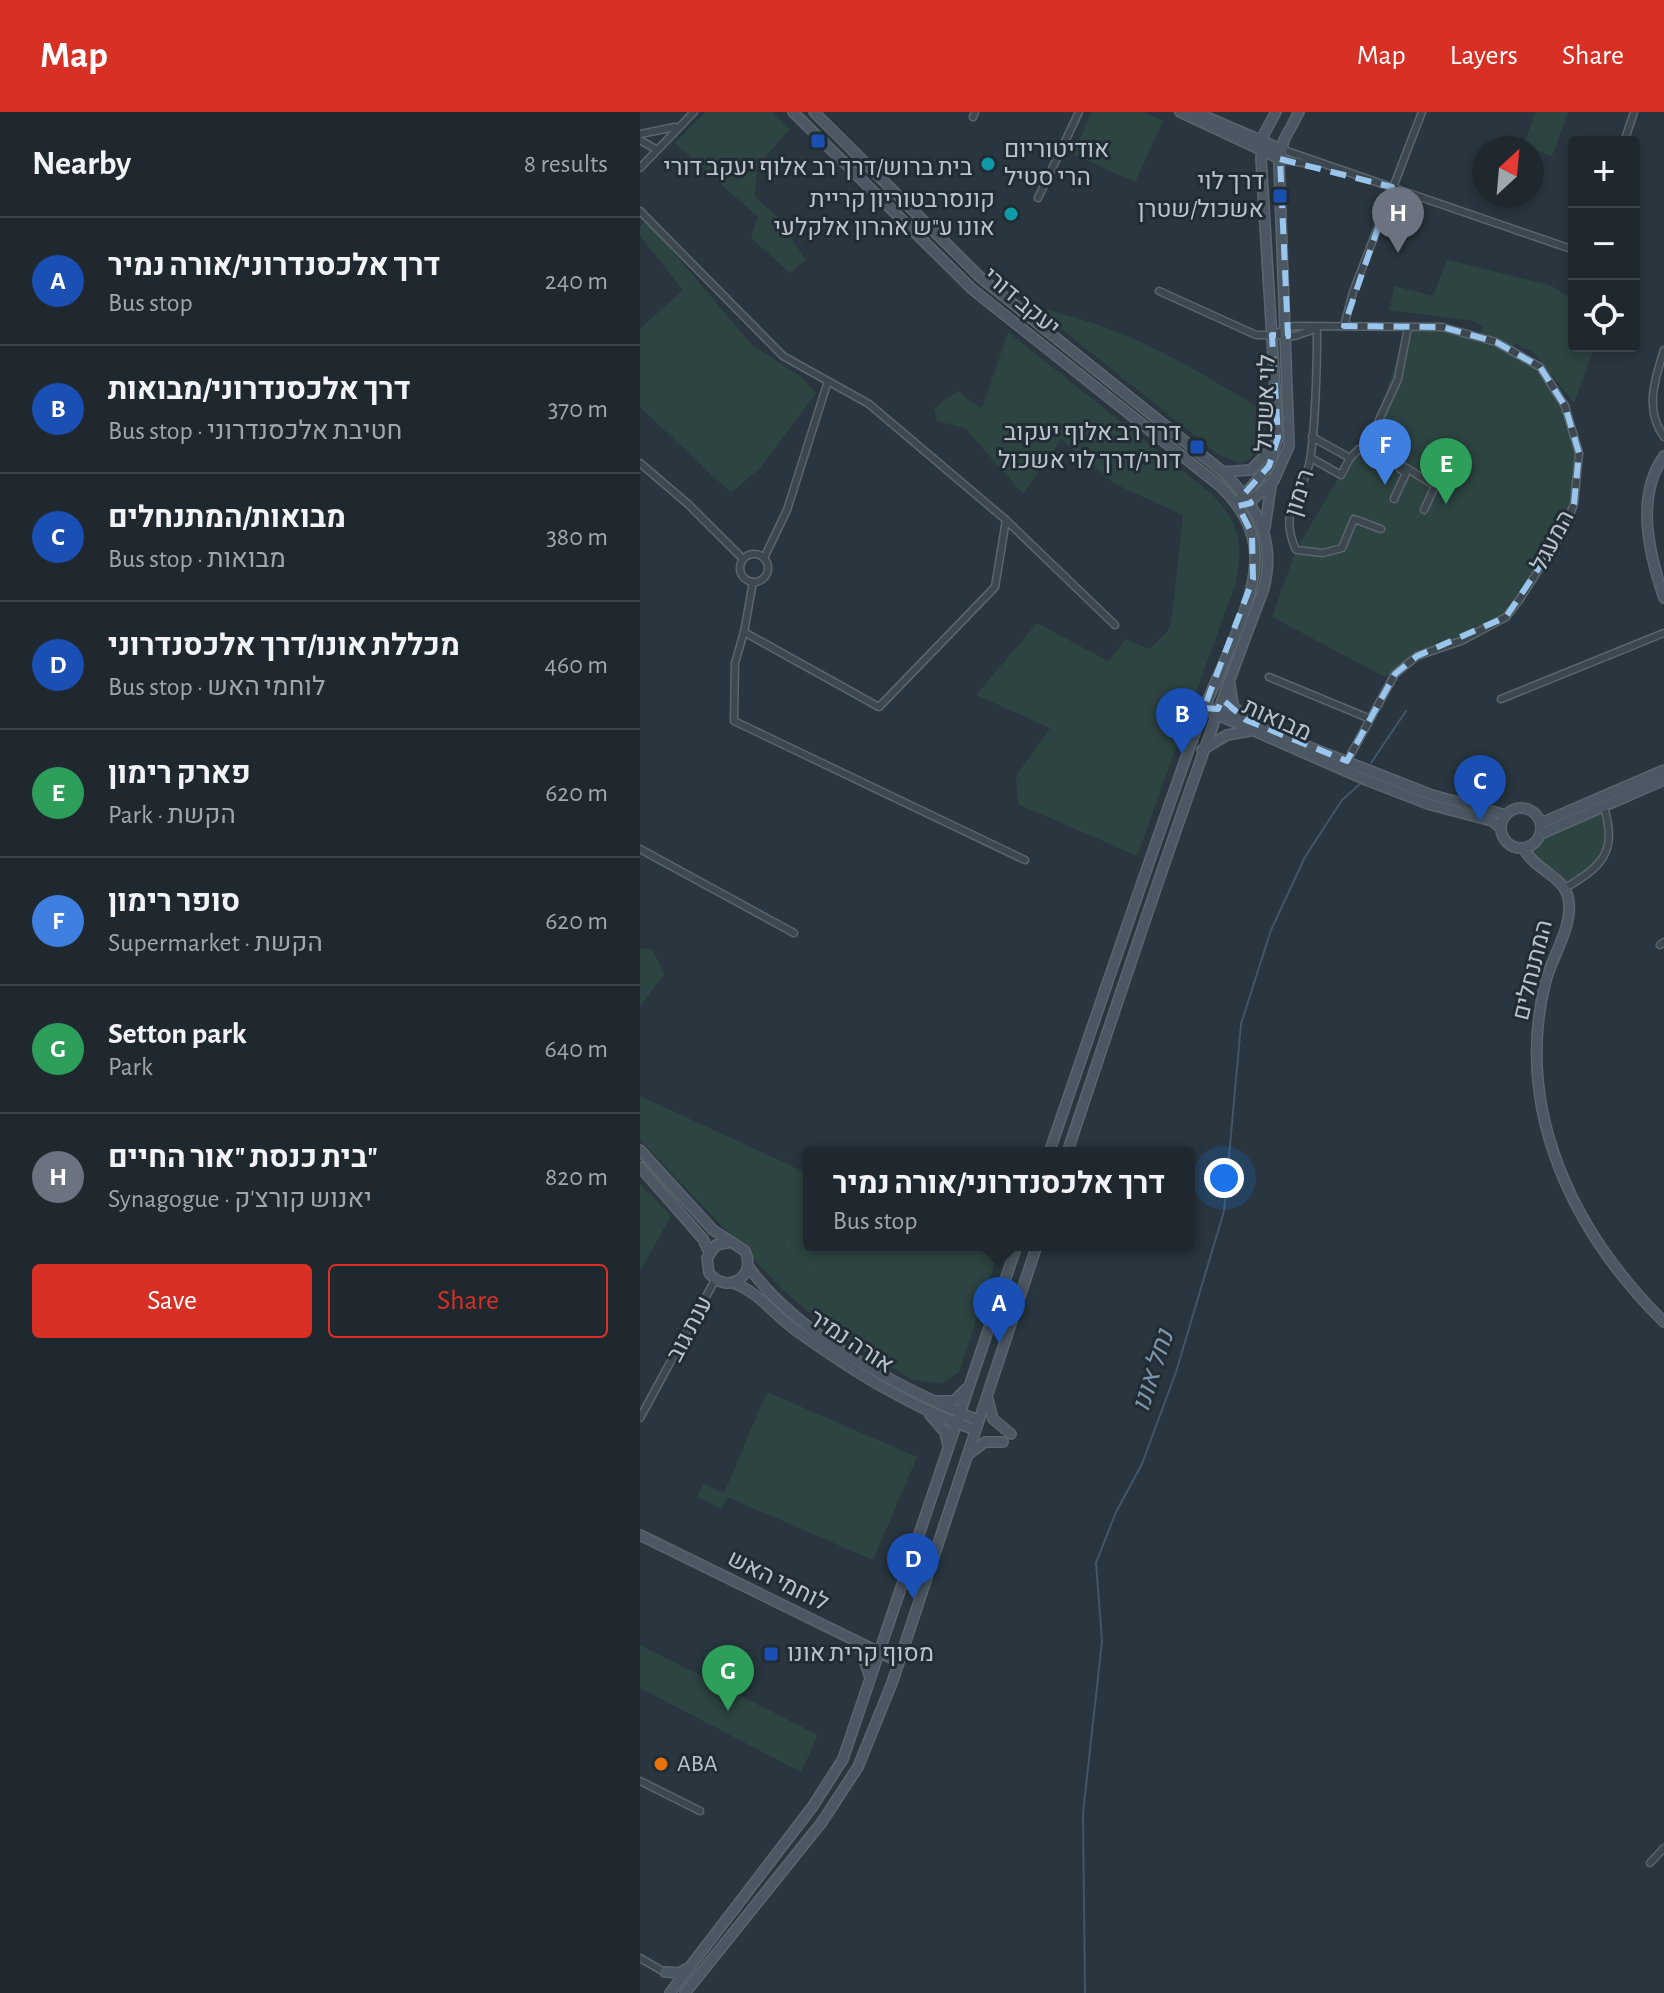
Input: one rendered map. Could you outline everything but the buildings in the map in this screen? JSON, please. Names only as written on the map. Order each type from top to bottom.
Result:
[{"type":"main road","name":"יעקב דורי","points":[[793,112],[972,289],[1209,477],[1238,506]]},
{"type":"main road","name":"יעקב דורי","points":[[814,112],[981,278],[1223,472],[1251,503],[1265,535]]},
{"type":"main road","points":[[1180,112],[1264,146]]},
{"type":"main road","points":[[1195,112],[1281,154]]},
{"type":"main road","name":"לוי אשכול","points":[[1238,506],[1244,494],[1269,466],[1277,441],[1264,146],[1276,112]]},
{"type":"main road","name":"לוי אשכול","points":[[1251,503],[1274,480],[1289,446],[1281,154],[1299,112]]},
{"type":"main road","points":[[1223,472],[1251,470],[1277,441]]},
{"type":"main road","points":[[1664,456],[1647,493],[1650,558],[1664,598]]},
{"type":"main road","points":[[1069,1147],[1176,839],[1202,750],[1267,578],[1265,508],[1274,480]]},
{"type":"main road","points":[[1051,1147],[1204,708],[1253,579],[1252,534],[1238,506],[1251,503]]},
{"type":"main road","points":[[1229,679],[1233,705],[1246,720]]},
{"type":"main road","name":"מבואות","points":[[1204,708],[1246,720],[1428,804],[1492,821],[1501,828]]},
{"type":"main road","name":"מבואות","points":[[1217,712],[1254,731],[1344,766],[1506,815]]},
{"type":"main road","points":[[1202,750],[1227,735],[1254,731]]},
{"type":"main road","points":[[1541,823],[1664,770]]},
{"type":"main road","points":[[1524,849],[1533,845],[1541,834],[1664,780]]},
{"type":"main road","points":[[1541,834],[1541,823],[1534,813],[1522,808],[1506,815],[1501,828],[1508,844],[1524,849],[1534,865],[1565,888]]},
{"type":"main road","name":"המתנחלים","points":[[1565,888],[1568,912],[1545,982],[1535,1047],[1543,1125],[1573,1205],[1613,1267],[1664,1322]]},
{"type":"main road","points":[[640,1150],[713,1230],[745,1251],[748,1266],[743,1277],[733,1283],[715,1280],[707,1268],[709,1252],[703,1239],[640,1167]]},
{"type":"main road","points":[[709,1252],[716,1245],[731,1242]]},
{"type":"main road","points":[[669,1993],[835,1776],[1015,1251]]},
{"type":"main road","points":[[687,1990],[848,1786],[873,1733],[1035,1251]]},
{"type":"main road","name":"אורה נמיר","points":[[748,1266],[771,1294],[801,1319],[927,1398],[960,1412],[977,1425]]},
{"type":"main road","name":"אורה נמיר","points":[[733,1283],[743,1286],[790,1327],[839,1361],[925,1409],[957,1423],[977,1425]]},
{"type":"main road","points":[[927,1398],[952,1401],[968,1386]]},
{"type":"main road","points":[[966,1457],[985,1442],[1007,1438],[993,1419],[988,1393]]},
{"type":"main road","points":[[925,1409],[945,1432],[948,1449]]},
{"type":"main road","name":"לוחמי האש","points":[[640,1535],[899,1662]]},
{"type":"main road","points":[[869,1679],[859,1644],[872,1642],[886,1632]]},
{"type":"main road","points":[[665,1972],[679,1973],[692,1965]]},
{"type":"main road","points":[[665,1972],[672,1984],[669,1993]]},
{"type":"street","points":[[640,168],[694,112]]},
{"type":"street","points":[[1038,198],[1079,112]]},
{"type":"street","points":[[1344,326],[1392,187],[1422,112]]},
{"type":"street","points":[[1626,136],[1634,112]]},
{"type":"street","points":[[640,137],[679,125]]},
{"type":"street","points":[[640,137],[657,150]]},
{"type":"street","points":[[1281,154],[1331,167],[1568,248]]},
{"type":"street","points":[[640,211],[783,356],[869,404],[1006,520],[1115,625]]},
{"type":"street","name":"המעגל","points":[[1159,291],[1249,333],[1272,335],[1344,326],[1442,327],[1496,342],[1540,367],[1565,406],[1579,453],[1575,491],[1563,532],[1506,617],[1461,641],[1417,656],[1395,674],[1344,766]]},
{"type":"street","points":[[1408,327],[1398,379],[1368,444],[1435,486],[1424,510]]},
{"type":"street","name":"רימון","points":[[1317,328],[1311,458],[1289,515],[1296,550],[1323,553],[1342,548],[1354,519],[1381,529]]},
{"type":"street","points":[[1664,350],[1652,392],[1652,413],[1664,437]]},
{"type":"street","points":[[764,558],[787,510],[828,381]]},
{"type":"street","points":[[1312,437],[1350,458]]},
{"type":"street","points":[[1311,458],[1341,475],[1358,450],[1370,449],[1406,473],[1394,499]]},
{"type":"street","points":[[640,463],[688,504],[743,559]]},
{"type":"street","points":[[744,632],[879,707],[995,587],[1006,520]]},
{"type":"street","points":[[743,559],[755,554],[764,558],[768,566],[766,576],[753,582]]},
{"type":"street","points":[[743,559],[740,572],[753,582]]},
{"type":"street","points":[[753,582],[735,663],[734,721],[1025,860]]},
{"type":"street","points":[[1501,699],[1664,633]]},
{"type":"street","points":[[1269,677],[1368,718]]},
{"type":"street","points":[[1565,888],[1586,876],[1607,852],[1612,831],[1604,808]]},
{"type":"street","points":[[640,849],[794,933]]},
{"type":"street","name":"ענת גוב","points":[[640,1418],[715,1280]]},
{"type":"street","points":[[640,1781],[700,1811]]},
{"type":"street","points":[[1650,1863],[1664,1848]]},
{"type":"street","points":[[640,1958],[679,1981],[687,1990]]},
{"type":"highlighted area","points":[[1280,159],[1392,187],[1344,326],[1442,327],[1496,342],[1540,367],[1565,406],[1579,453],[1574,504],[1563,532],[1506,617],[1417,656],[1395,674],[1347,761],[1246,720],[1222,699],[1218,709],[1204,708],[1253,579],[1252,534],[1238,506],[1251,503],[1244,494],[1269,466],[1278,437],[1272,335],[1288,336]]},
{"type":"green space","points":[[706,112],[773,112],[790,129],[757,167],[755,197],[777,217],[806,260],[790,273],[751,238],[758,217],[675,143]]},
{"type":"green space","points":[[1092,112],[1144,112],[1163,121],[1135,182],[1073,154]]},
{"type":"green space","points":[[1536,112],[1568,112],[1552,156],[1544,153],[1544,136],[1527,136]]},
{"type":"green space","points":[[647,221],[752,345],[800,376],[816,393],[760,468],[731,493],[640,407],[640,329],[683,290],[640,236],[640,226]]},
{"type":"green space","points":[[1447,260],[1550,285],[1568,296],[1568,352],[1593,352],[1574,403],[1534,353],[1515,343],[1510,350],[1540,367],[1565,406],[1579,453],[1563,532],[1506,617],[1385,677],[1272,617],[1296,550],[1350,458],[1368,444],[1408,327],[1442,327],[1477,337],[1483,327],[1473,321],[1389,310],[1395,286],[1433,296]]},
{"type":"green space","points":[[1034,307],[1080,319],[1139,341],[1248,401],[1263,412],[1263,435],[1257,449],[1241,464],[1219,455]]},
{"type":"green space","points":[[1008,332],[1212,494],[1229,515],[1237,534],[1239,556],[1236,582],[1137,856],[1018,804],[1016,776],[1050,728],[976,695],[1037,623],[1108,661],[1126,639],[1149,649],[1168,631],[1172,616],[1183,515],[1115,484],[1061,439],[1023,494],[965,428],[937,421],[934,408],[958,391],[982,409]]},
{"type":"green space","points":[[1604,808],[1609,836],[1604,856],[1589,873],[1565,888],[1524,849],[1533,845],[1541,834]]},
{"type":"green space","points":[[640,948],[653,950],[664,974],[640,1006]]},
{"type":"green space","points":[[640,1096],[803,1171],[803,1251],[999,1251],[959,1372],[941,1384],[911,1379],[832,1332],[784,1291],[640,1140]]},
{"type":"green space","points":[[640,1184],[671,1216],[640,1271]]},
{"type":"green space","points":[[767,1392],[917,1457],[873,1560],[727,1497],[722,1509],[697,1497],[703,1484],[724,1493]]},
{"type":"green space","points":[[640,1645],[818,1735],[801,1772],[640,1688]]},
{"type":"waterway","name":"נחל אונו","points":[[1371,763],[1406,711]]},
{"type":"waterway","name":"נחל אונו","points":[[1085,1993],[1083,1813],[1102,1641],[1096,1563],[1116,1512],[1142,1464],[1176,1372],[1224,1211],[1241,1024],[1271,930],[1305,857],[1342,800],[1360,784]]},
{"type":"place","name":"בית ברוש/דרך רב אלוף יעקב דורי","points":[[818,141]]},
{"type":"place","name":"אודיטוריום הרי סטיל","points":[[988,164]]},
{"type":"place","name":"דרך לוי אשכול/שטרן","points":[[1280,196]]},
{"type":"place","name":"קונסרבטוריון קריית אונו ע\"ש אהרון אלקלעי","points":[[1011,214]]},
{"type":"place","name":"בית כנסת \"אור החיים\"","points":[[1398,253]]},
{"type":"place","name":"דרך רב אלוף יעקוב דורי/דרך לוי אשכול","points":[[1197,447]]},
{"type":"place","name":"סופר רימון","points":[[1385,485]]},
{"type":"place","name":"פארק רימון","points":[[1446,504]]},
{"type":"place","name":"דרך אלכסנדרוני/מבואות","points":[[1182,754]]},
{"type":"place","name":"מבואות/המתנחלים","points":[[1480,821]]},
{"type":"place","name":"דרך אלכסנדרוני/אורה נמיר","points":[[999,1343]]},
{"type":"place","name":"מכללת אונו/דרך אלכסנדרוני","points":[[913,1599]]},
{"type":"place","name":"מסוף קרית אונו","points":[[771,1654]]},
{"type":"place","name":"Setton park","points":[[728,1711]]},
{"type":"place","name":"ABA","points":[[661,1764]]}]
